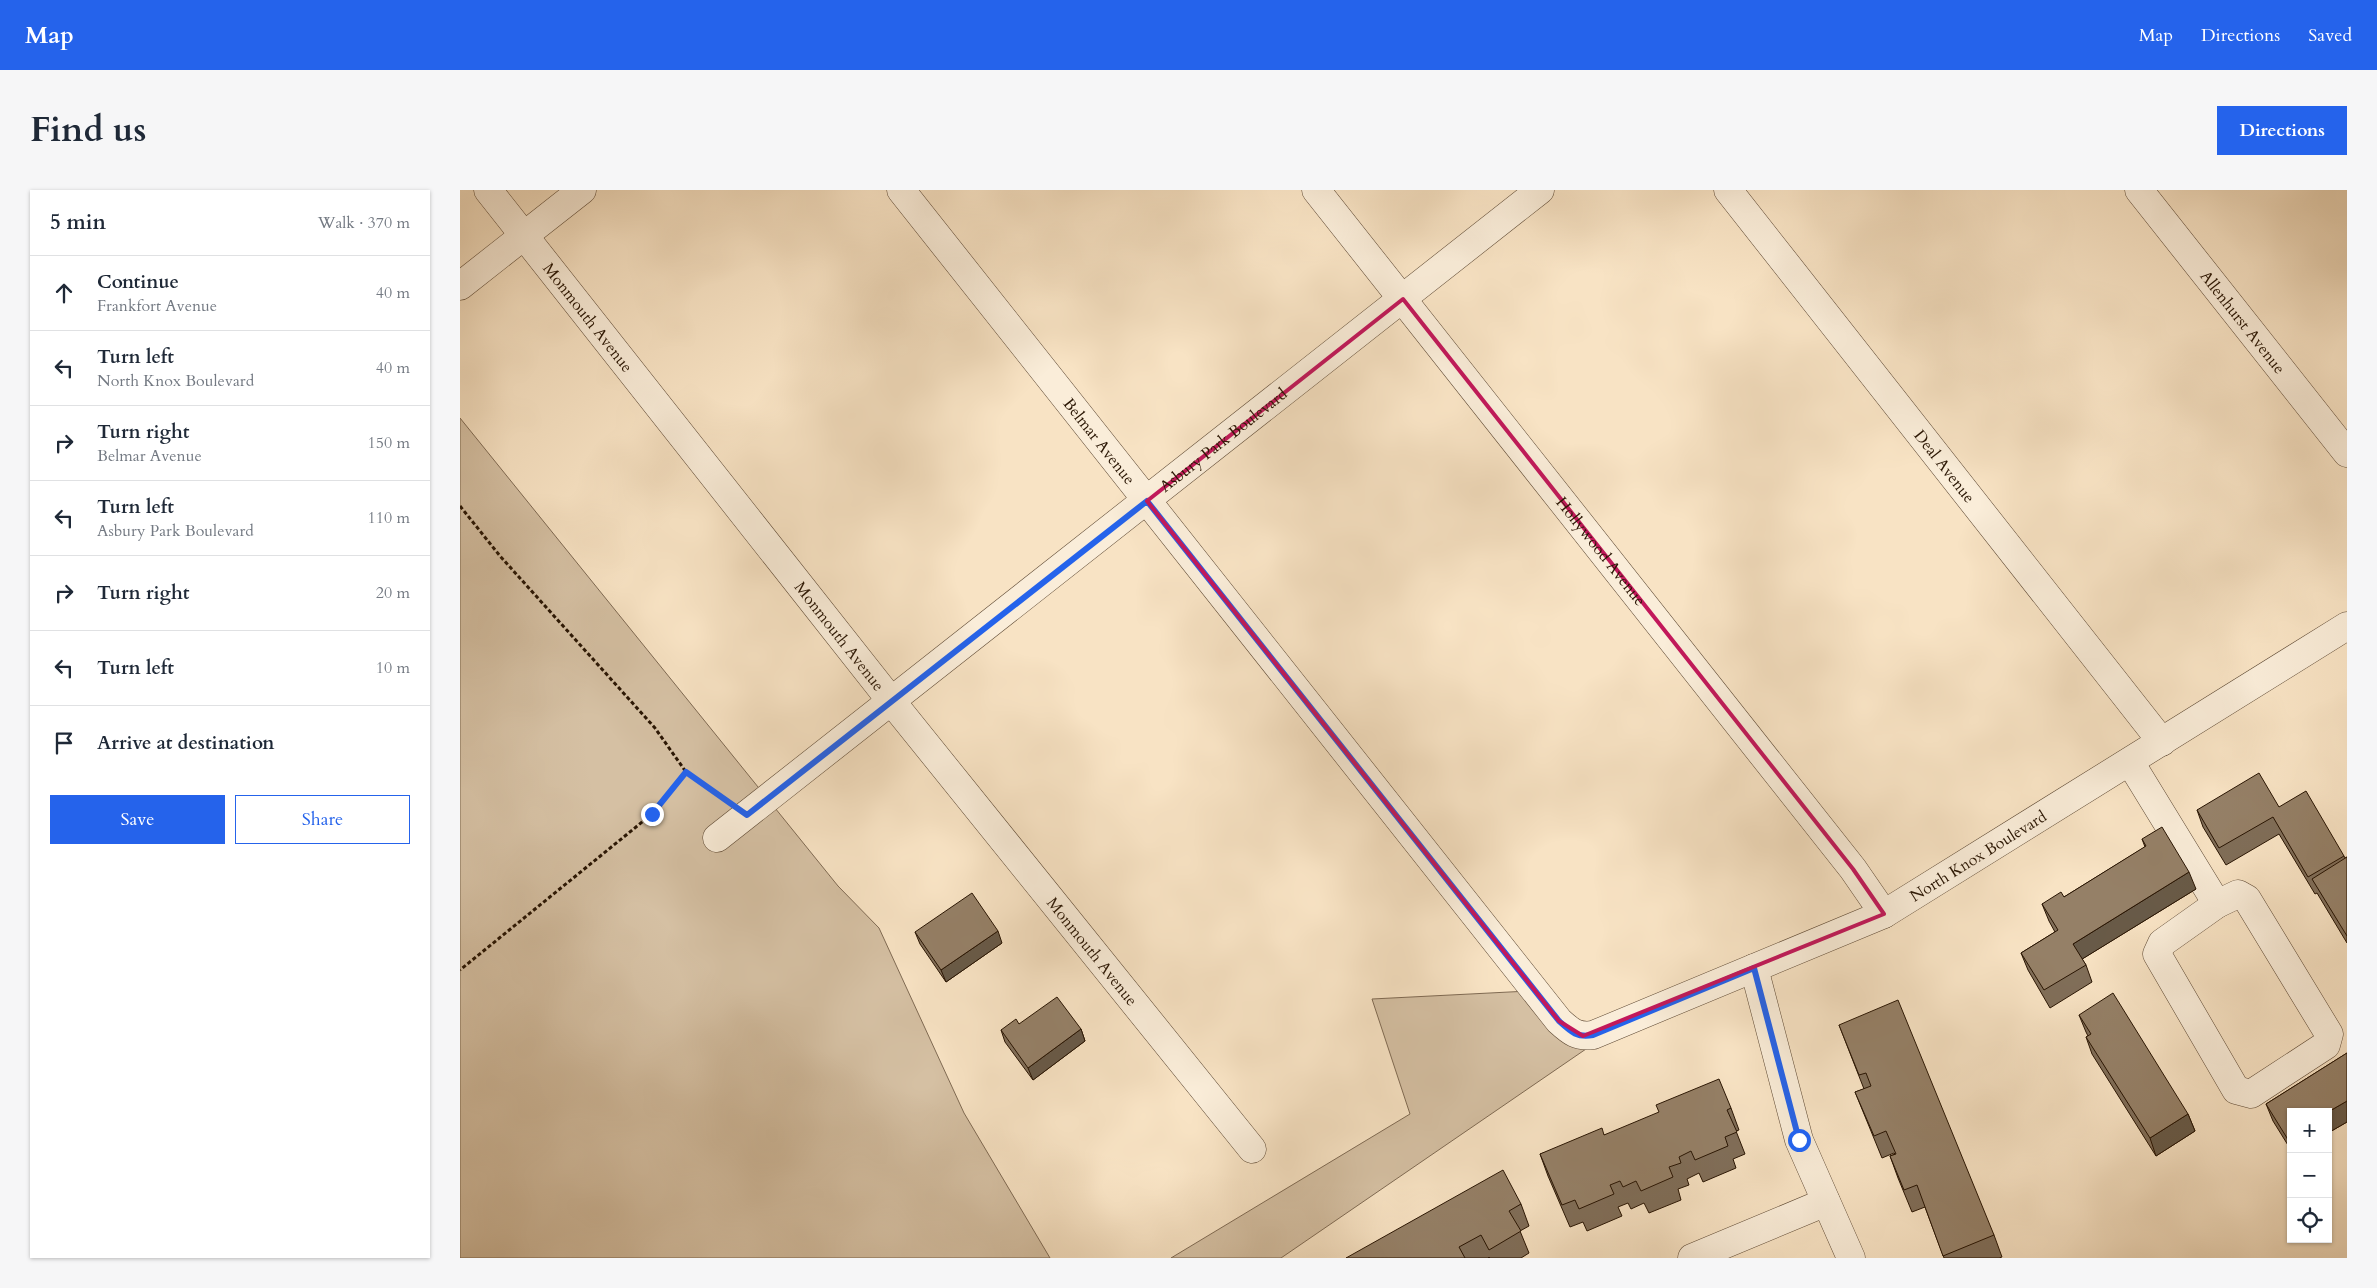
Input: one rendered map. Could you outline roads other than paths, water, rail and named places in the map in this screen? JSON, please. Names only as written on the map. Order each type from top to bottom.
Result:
[{"type":"street","name":"Monmouth Avenue","points":[[488,190],[892,702],[1252,1149]]},
{"type":"street","points":[[460,286],[582,190]]},
{"type":"street","name":"Belmar Avenue","points":[[901,190],[1559,1021],[1574,1034],[1583,1036]]},
{"type":"street","name":"Hollywood Avenue","points":[[1316,190],[1853,869],[1884,914]]},
{"type":"street","name":"Asbury Park Boulevard","points":[[717,838],[1540,190]]},
{"type":"street","name":"Deal Avenue","points":[[1728,190],[2162,742]]},
{"type":"street","name":"Allenhurst Avenue","points":[[2139,190],[2347,453]]},
{"type":"street","name":"North Knox Boulevard","points":[[1583,1036],[1593,1035],[1884,914],[2347,626]]},
{"type":"street","points":[[2130,762],[2217,904]]},
{"type":"street","points":[[2238,894],[2247,899],[2329,1034],[2326,1046],[2251,1094],[2236,1090],[2157,954],[2162,943],[2217,904],[2238,894]]},
{"type":"street","points":[[1754,968],[1799,1140],[1851,1258]]},
{"type":"street","points":[[1692,1258],[1826,1202]]}]
